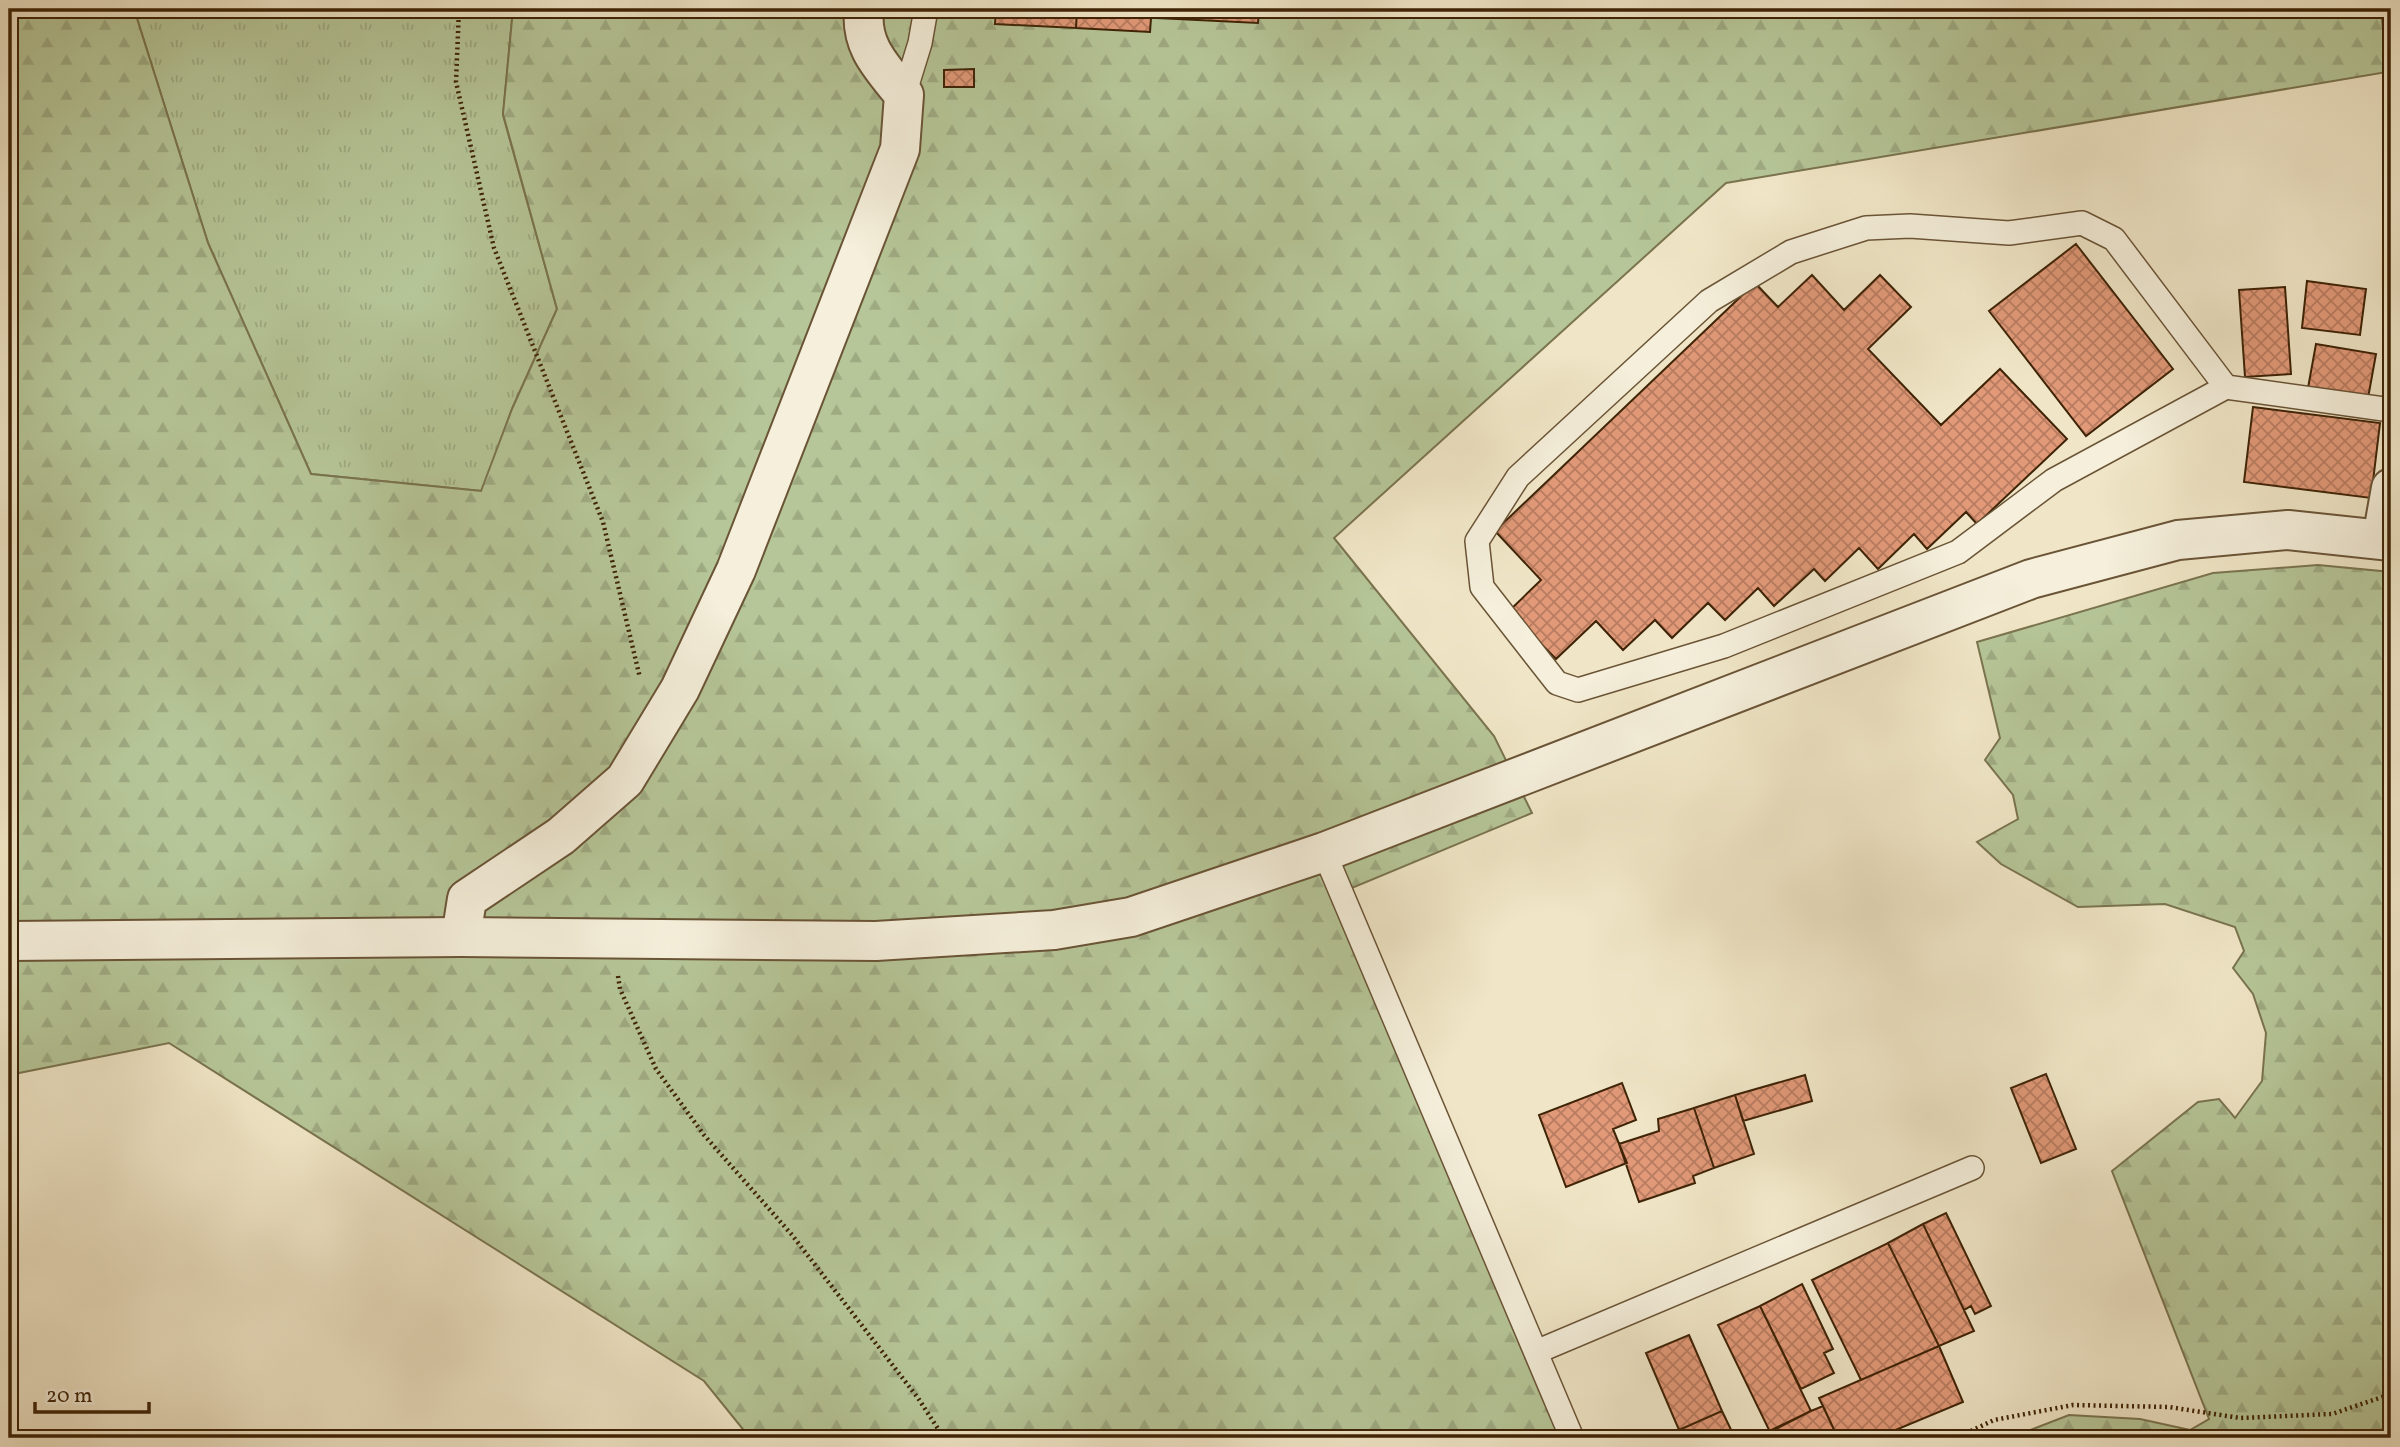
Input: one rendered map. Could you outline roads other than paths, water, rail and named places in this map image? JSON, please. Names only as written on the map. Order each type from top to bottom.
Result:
[{"type":"street","points":[[461,937],[467,899],[561,836],[625,779],[680,689],[736,570],[900,149],[904,95],[871,54],[864,38],[863,9]]},
{"type":"street","points":[[9,941],[461,937],[876,941],[1054,930],[1131,917],[1324,852],[2031,579],[2178,540],[2288,530],[2387,540],[2391,488]]},
{"type":"lane","points":[[904,95],[920,43],[926,9]]},
{"type":"lane","points":[[2226,387],[2114,239],[2082,223],[2009,233],[1910,226],[1866,228],[1791,252],[1709,301],[1518,477],[1477,541],[1482,587],[1557,683],[1578,690],[1724,646],[1958,552],[2054,480],[2226,387],[2391,410]]},
{"type":"lane","points":[[1324,852],[1572,1438]]},
{"type":"lane","points":[[1536,1352],[1972,1168]]}]
